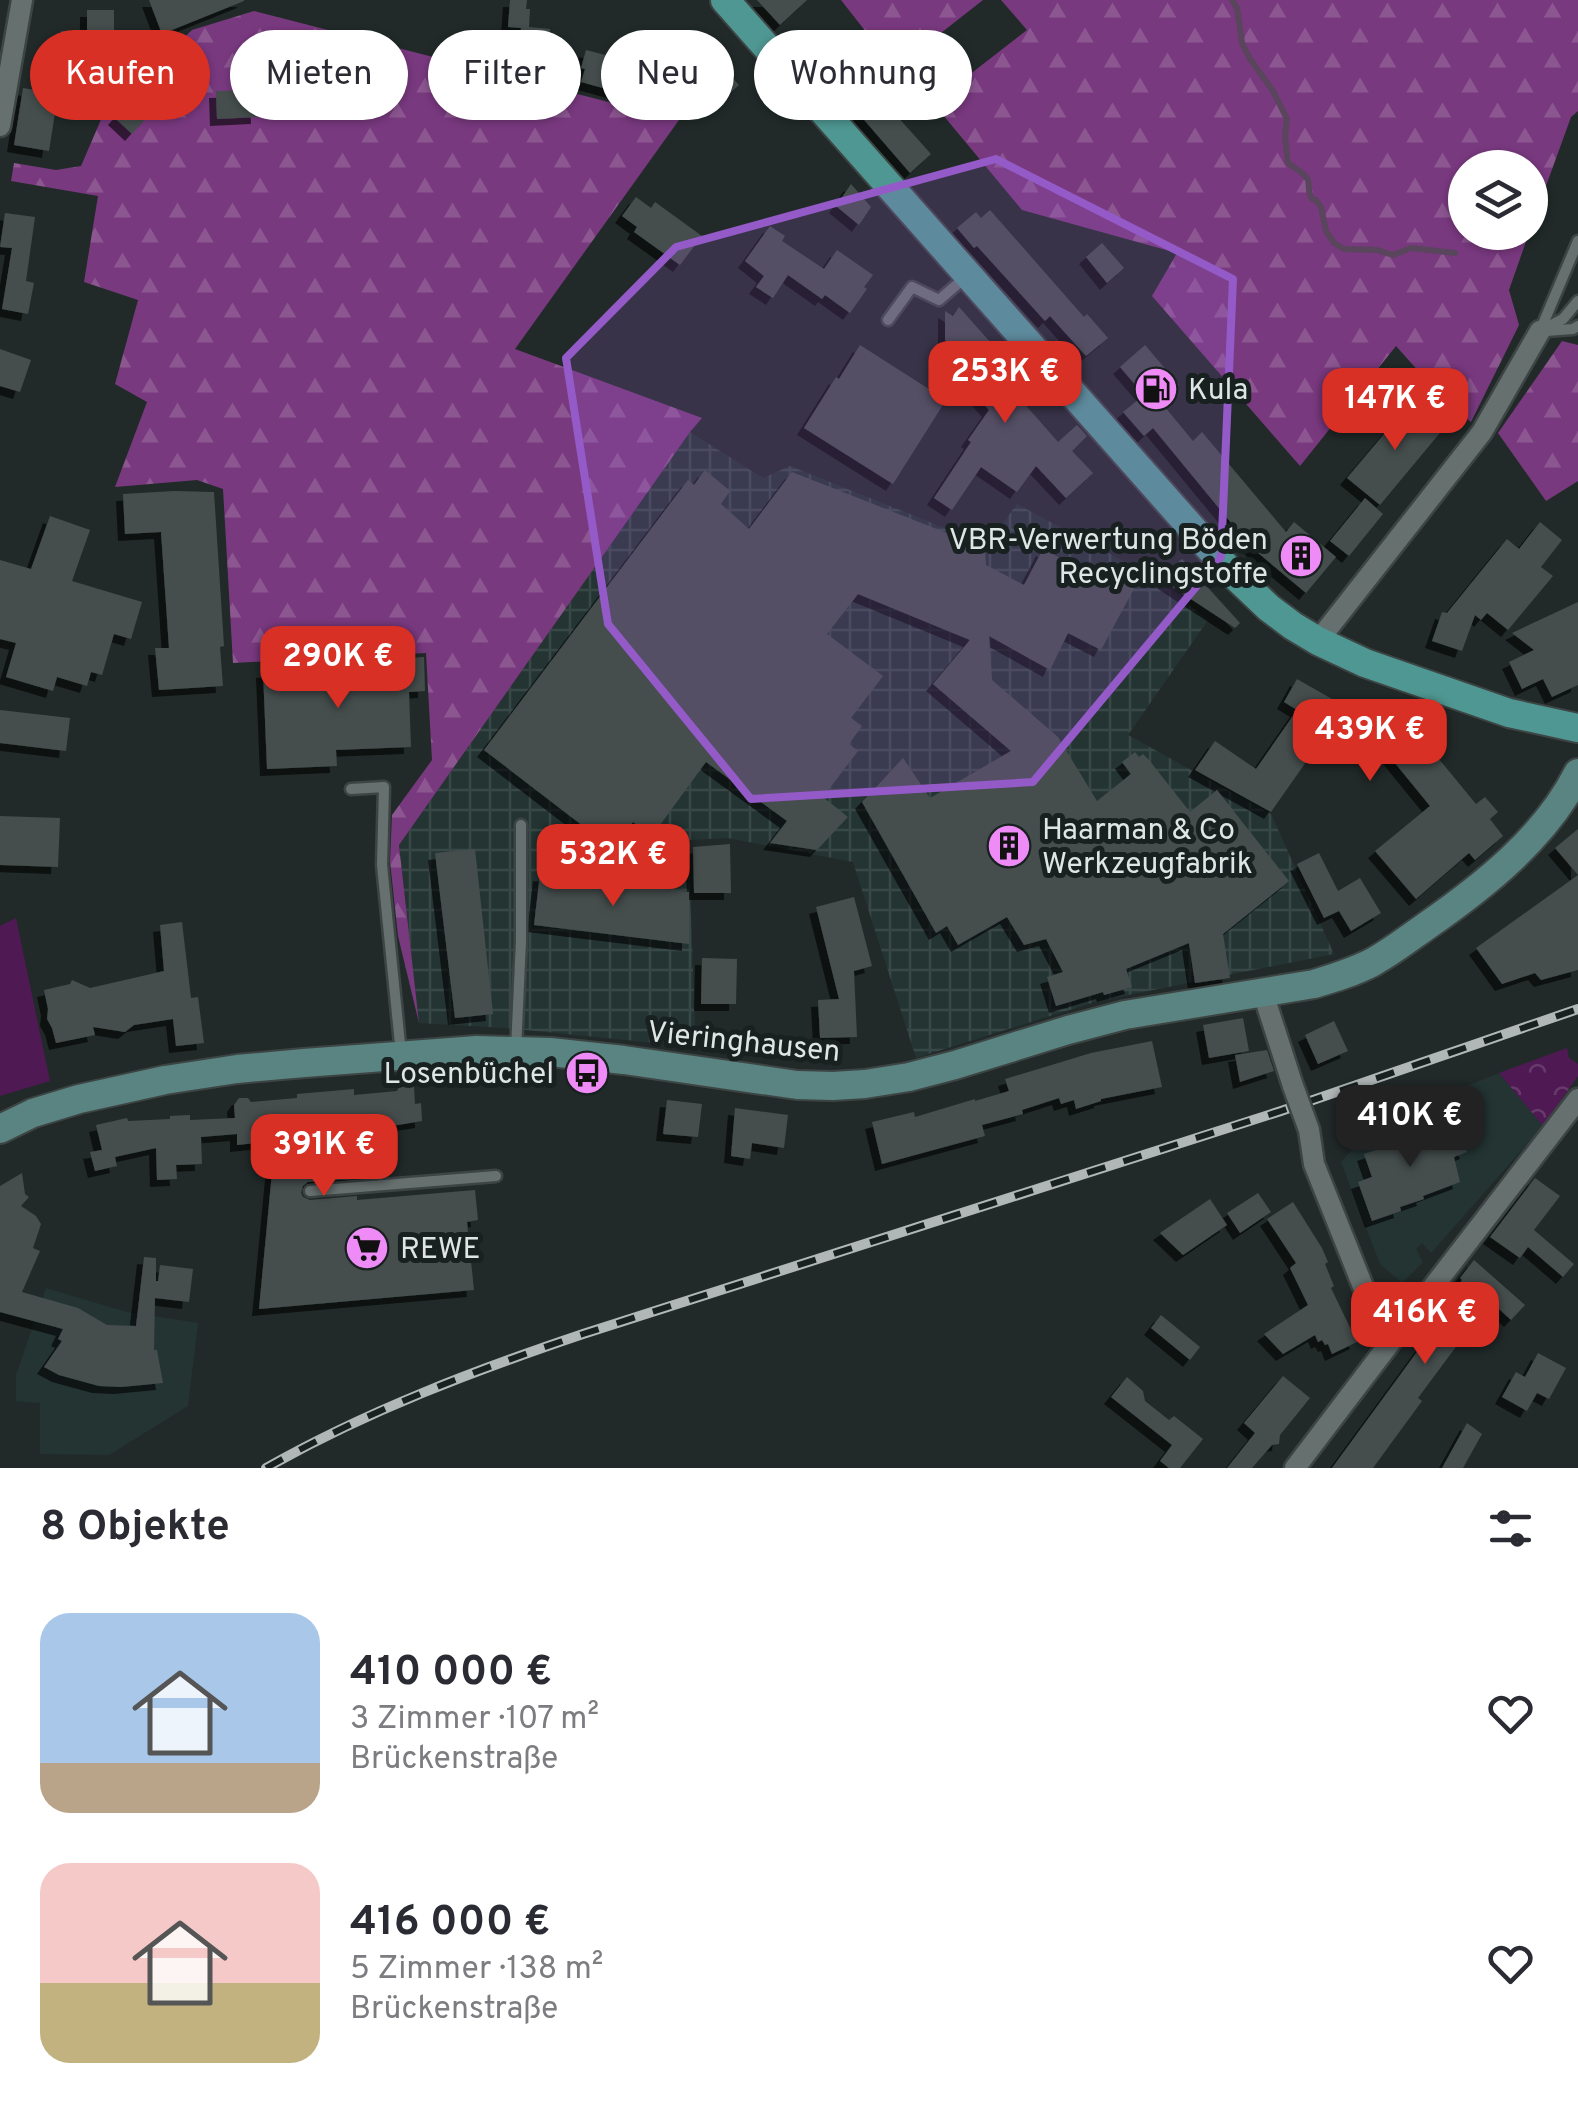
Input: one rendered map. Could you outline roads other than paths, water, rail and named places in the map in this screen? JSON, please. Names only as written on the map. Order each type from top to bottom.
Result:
[{"type":"main road","points":[[725,0],[1228,570],[1269,608],[1318,641],[1365,663],[1509,713],[1578,728]]},
{"type":"main road","name":"Vieringhausen","points":[[0,1129],[33,1113],[165,1080],[401,1056],[516,1050],[834,1086],[909,1077],[1125,1015],[1314,984],[1344,975],[1391,951],[1445,914],[1532,839],[1578,773]]},
{"type":"street","points":[[0,126],[22,0]]},
{"type":"street","points":[[1318,641],[1482,432],[1540,332]]},
{"type":"street","points":[[1264,992],[1310,1130],[1314,1164],[1376,1320],[1396,1335]]},
{"type":"street","points":[[1296,1468],[1578,1098]]},
{"type":"lane","points":[[1540,332],[1578,242]]},
{"type":"lane","points":[[888,320],[912,287],[940,300],[968,274]]},
{"type":"lane","points":[[1540,332],[1563,319],[1578,301]]},
{"type":"lane","points":[[1540,332],[1573,330],[1578,326]]},
{"type":"lane","points":[[351,789],[384,787],[382,865],[401,1056]]},
{"type":"lane","points":[[516,1050],[521,825]]},
{"type":"lane","points":[[310,1191],[496,1176]]},
{"type":"waterway","points":[[1232,0],[1237,8],[1242,43],[1287,119],[1288,163],[1308,180],[1310,196],[1321,207],[1326,231],[1334,243],[1344,249],[1377,250],[1393,255],[1411,248],[1455,253]]},
{"type":"railway","points":[[266,1468],[382,1410],[542,1348],[1281,1111],[1578,1009]]},
{"type":"place","name":"Kula","points":[[1156,389]]},
{"type":"place","name":"VBR-Verwertung Böden Recyclingstoffe","points":[[1301,556]]},
{"type":"place","name":"Haarman & Co Werkzeugfabrik","points":[[1009,846]]},
{"type":"place","name":"Losenbüchel","points":[[587,1073]]},
{"type":"place","name":"REWE","points":[[367,1248]]}]
